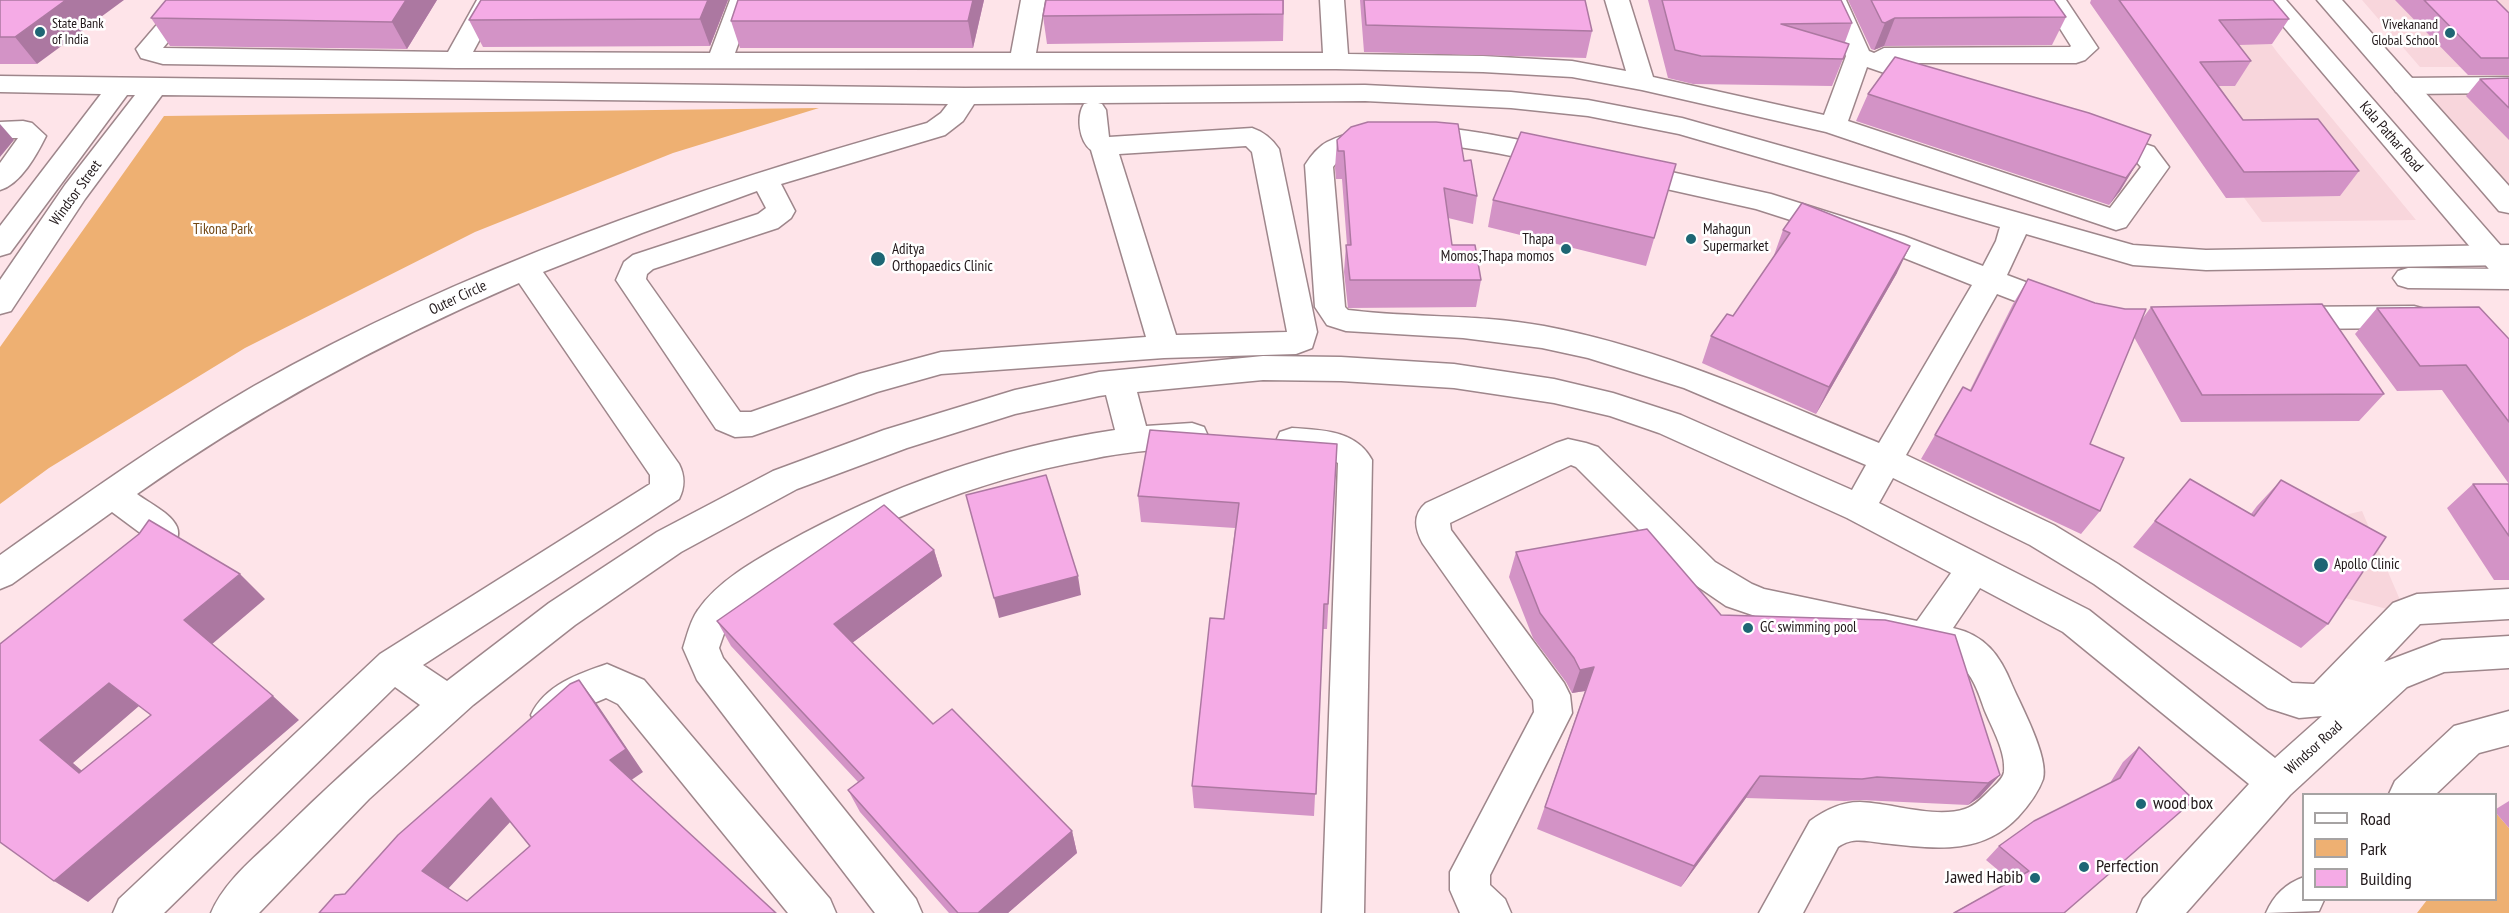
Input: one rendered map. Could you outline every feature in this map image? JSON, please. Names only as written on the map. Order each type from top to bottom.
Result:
[{"type":"street","points":[[190,0],[149,49],[150,53],[163,56],[456,60],[1336,61],[1483,64],[1572,69],[1642,82],[1823,123],[2116,220],[2156,167],[2144,153],[2078,130]]},
{"type":"street","points":[[456,60],[489,0]]},
{"type":"street","points":[[720,59],[742,0]]},
{"type":"street","points":[[1022,60],[1033,0]]},
{"type":"street","points":[[1332,0],[1336,61]]},
{"type":"street","points":[[1617,0],[1642,82]]},
{"type":"street","points":[[1834,0],[1859,56],[1957,90]]},
{"type":"street","points":[[1859,56],[2076,55],[2085,48],[2054,0]]},
{"type":"street","name":"Kala Pathar Road","points":[[2273,0],[2503,261]]},
{"type":"street","points":[[2329,0],[2509,204]]},
{"type":"street","points":[[1795,166],[1823,123],[1859,56]]},
{"type":"street","points":[[0,84],[115,94]]},
{"type":"street","points":[[2406,86],[2509,85]]},
{"type":"street","points":[[962,104],[1365,93],[1500,100],[1588,108],[1682,126],[1763,157],[2012,232],[2097,264],[2166,277],[2509,279]]},
{"type":"street","name":"Windsor Street","points":[[0,246],[115,94]]},
{"type":"street","points":[[0,98],[150,94],[962,104],[1093,110],[1373,109],[1515,118],[1594,128],[1763,157]]},
{"type":"street","name":"Windsor Street","points":[[0,303],[75,192],[150,94]]},
{"type":"street","name":"Outer Circle","points":[[0,573],[215,424],[322,363],[525,268],[687,205],[936,129],[948,123],[962,104]]},
{"type":"street","points":[[765,180],[781,211],[777,216],[768,221],[643,262],[634,268],[631,280],[728,420],[735,425],[752,424],[870,382],[941,363],[1164,347],[1296,343],[1301,340],[1302,332],[1264,149],[1252,137],[1103,146],[1098,143],[1093,131],[1093,110]]},
{"type":"street","points":[[1763,157],[1776,111]]},
{"type":"street","points":[[0,130],[23,129],[33,136],[26,149],[0,181]]},
{"type":"street","points":[[2085,316],[1894,243],[1761,201],[1470,139],[1383,137],[1356,140],[1335,146],[1324,155],[1319,165],[1330,308],[1340,320],[1502,331],[1590,347],[1695,380],[1887,460],[2074,553],[2281,696],[2300,703],[2315,703],[2327,698],[2406,614],[2417,609],[2509,604]]},
{"type":"street","points":[[1103,146],[1164,347]]},
{"type":"street","points":[[2012,232],[2133,255],[2206,260],[2503,261]]},
{"type":"street","points":[[1859,508],[1990,280],[2012,232]]},
{"type":"street","points":[[134,913],[393,665],[667,490],[667,473],[525,268]]},
{"type":"street","points":[[2263,319],[2442,316]]},
{"type":"street","points":[[232,913],[255,886],[356,786],[448,703],[562,614],[659,549],[785,480],[896,439],[1015,402],[1119,382],[1263,368],[1341,369],[1454,376],[1554,392],[1613,405],[1670,424],[1859,508],[2076,621],[2276,782]]},
{"type":"street","points":[[1119,382],[1134,441]]},
{"type":"street","points":[[901,913],[710,669],[701,649],[706,628],[716,611],[787,558],[829,535],[889,508],[981,474],[1042,457],[1134,441],[1187,436],[1219,436]]},
{"type":"street","points":[[1263,439],[1340,447],[1350,452],[1355,460],[1343,913]]},
{"type":"street","points":[[1490,913],[1473,898],[1467,885],[1470,872],[1553,712],[1554,705],[1551,695],[1435,534],[1432,518],[1438,513],[1568,452],[1577,452],[1586,456],[1703,572],[1739,595],[1764,604],[1956,645],[1970,651],[1980,660],[1990,676],[2022,755],[2024,777],[2015,792],[1996,812],[1980,823],[1962,829],[1936,830],[1859,821],[1838,824],[1824,834],[1780,913]]},
{"type":"street","points":[[112,494],[161,530],[161,539],[117,577]]},
{"type":"street","points":[[1926,638],[1974,568]]},
{"type":"street","name":"Windsor Road","points":[[2158,913],[2276,782],[2394,675],[2442,656],[2509,652]]},
{"type":"street","points":[[393,665],[448,703]]},
{"type":"street","points":[[521,740],[574,694],[607,680],[631,692],[815,913]]},
{"type":"street","points":[[2411,793],[2468,738],[2509,728]]},
{"type":"street","points":[[2287,913],[2302,899]]},
{"type":"shaded area","points":[[2239,0],[2277,52],[2416,220],[2262,222],[2100,3]]},
{"type":"shaded area","name":"Vivekanand Global School","points":[[2362,0],[2509,0],[2509,67],[2420,67]]},
{"type":"shaded area","name":"Vivekanand Global School","points":[[2509,85],[2509,202],[2405,86]]},
{"type":"shaded area","name":"Apollo Clinic","points":[[2362,511],[2406,614],[2299,586],[2214,545]]},
{"type":"green space","name":"Tikona Park","points":[[819,108],[673,153],[475,232],[245,348],[49,468],[0,504],[0,347],[164,116]]},
{"type":"green space","points":[[2497,814],[2509,828],[2509,913],[2417,913],[2426,901],[2497,901]]},
{"type":"building","points":[[0,0],[66,0],[15,37],[0,37]]},
{"type":"building","points":[[166,0],[406,0],[392,22],[151,18]]},
{"type":"building","points":[[481,0],[708,0],[700,19],[469,20]]},
{"type":"building","points":[[738,0],[973,0],[968,21],[731,21]]},
{"type":"building","points":[[1046,0],[1283,0],[1283,14],[1043,16]]},
{"type":"building","points":[[1364,0],[1585,0],[1592,31],[1366,25]]},
{"type":"building","points":[[1662,0],[1841,0],[1852,23],[1781,24],[1849,44],[1843,59],[1701,56],[1675,50]]},
{"type":"building","points":[[1871,0],[2054,0],[2066,17],[1895,18],[1885,23],[1882,22]]},
{"type":"building","points":[[2119,0],[2273,0],[2289,19],[2219,20],[2251,61],[2200,62],[2243,120],[2318,119],[2359,171],[2244,172]]},
{"type":"building","points":[[2424,0],[2496,0],[2509,13],[2509,58],[2481,58]]},
{"type":"building","points":[[1895,57],[2089,113],[2151,135],[2137,163],[2126,178],[1868,94]]},
{"type":"building","points":[[2509,78],[2509,108],[2480,79]]},
{"type":"building","points":[[1368,122],[1458,124],[1464,161],[1471,160],[1477,196],[1444,188],[1452,245],[1475,245],[1481,280],[1350,280],[1346,245],[1351,245],[1344,151],[1338,151],[1337,140],[1351,127]]},
{"type":"building","points":[[1521,132],[1676,164],[1654,238],[1493,200]]},
{"type":"building","points":[[1802,203],[1910,246],[1829,387],[1711,336],[1727,314],[1733,316],[1790,233],[1783,230]]},
{"type":"building","points":[[2028,279],[2095,303],[2125,309],[2146,309],[2090,444],[2124,458],[2100,511],[1935,435],[1963,387],[1971,391]]},
{"type":"building","points":[[2322,304],[2384,394],[2202,395],[2151,307]]},
{"type":"building","points":[[2479,307],[2509,339],[2509,422],[2466,365],[2420,366],[2377,308]]},
{"type":"building","points":[[1150,430],[1337,444],[1328,604],[1324,604],[1316,794],[1192,786],[1210,618],[1224,619],[1239,503],[1138,496]]},
{"type":"building","points":[[1046,475],[1078,576],[994,598],[966,495]]},
{"type":"building","points":[[2190,479],[2254,516],[2281,480],[2386,537],[2328,624],[2155,521]]},
{"type":"building","points":[[2473,484],[2509,484],[2509,536]]},
{"type":"building","points":[[884,505],[934,550],[834,624],[933,724],[952,709],[1072,831],[978,913],[958,913],[848,790],[864,778],[717,621]]},
{"type":"building","points":[[149,520],[240,574],[184,620],[273,696],[54,881],[0,842],[0,644],[139,534]],"holes":[[[109,683],[151,715],[79,773],[40,740]]]},
{"type":"building","points":[[1647,529],[1721,615],[1885,620],[1955,635],[2000,775],[1988,783],[1877,777],[1862,779],[1760,776],[1694,866],[1545,807],[1594,667],[1580,670],[1574,658],[1540,613],[1516,552]]},
{"type":"building","points":[[579,680],[626,749],[610,760],[776,913],[319,913],[335,895],[345,894],[398,835],[570,684]],"holes":[[[491,798],[530,846],[467,901],[422,871]]]},
{"type":"building","points":[[2139,747],[2194,800],[2064,913],[1954,913],[2029,871],[1999,846],[2034,821],[2120,778]]},
{"type":"place","name":"State Bank of India","points":[[40,32]]},
{"type":"place","name":"Vivekanand Global School","points":[[2450,33]]},
{"type":"place","name":"Mahagun Supermarket","points":[[1691,239]]},
{"type":"place","name":"Thapa Momos;Thapa momos","points":[[1566,249]]},
{"type":"place","name":"Aditya Orthopaedics Clinic","points":[[878,259]]},
{"type":"place","name":"Apollo Clinic","points":[[2321,565]]},
{"type":"place","name":"GC swimming pool","points":[[1748,628]]},
{"type":"place","name":"wood box","points":[[2141,804]]},
{"type":"place","name":"Perfection","points":[[2084,867]]},
{"type":"place","name":"Jawed Habib","points":[[2035,878]]}]
